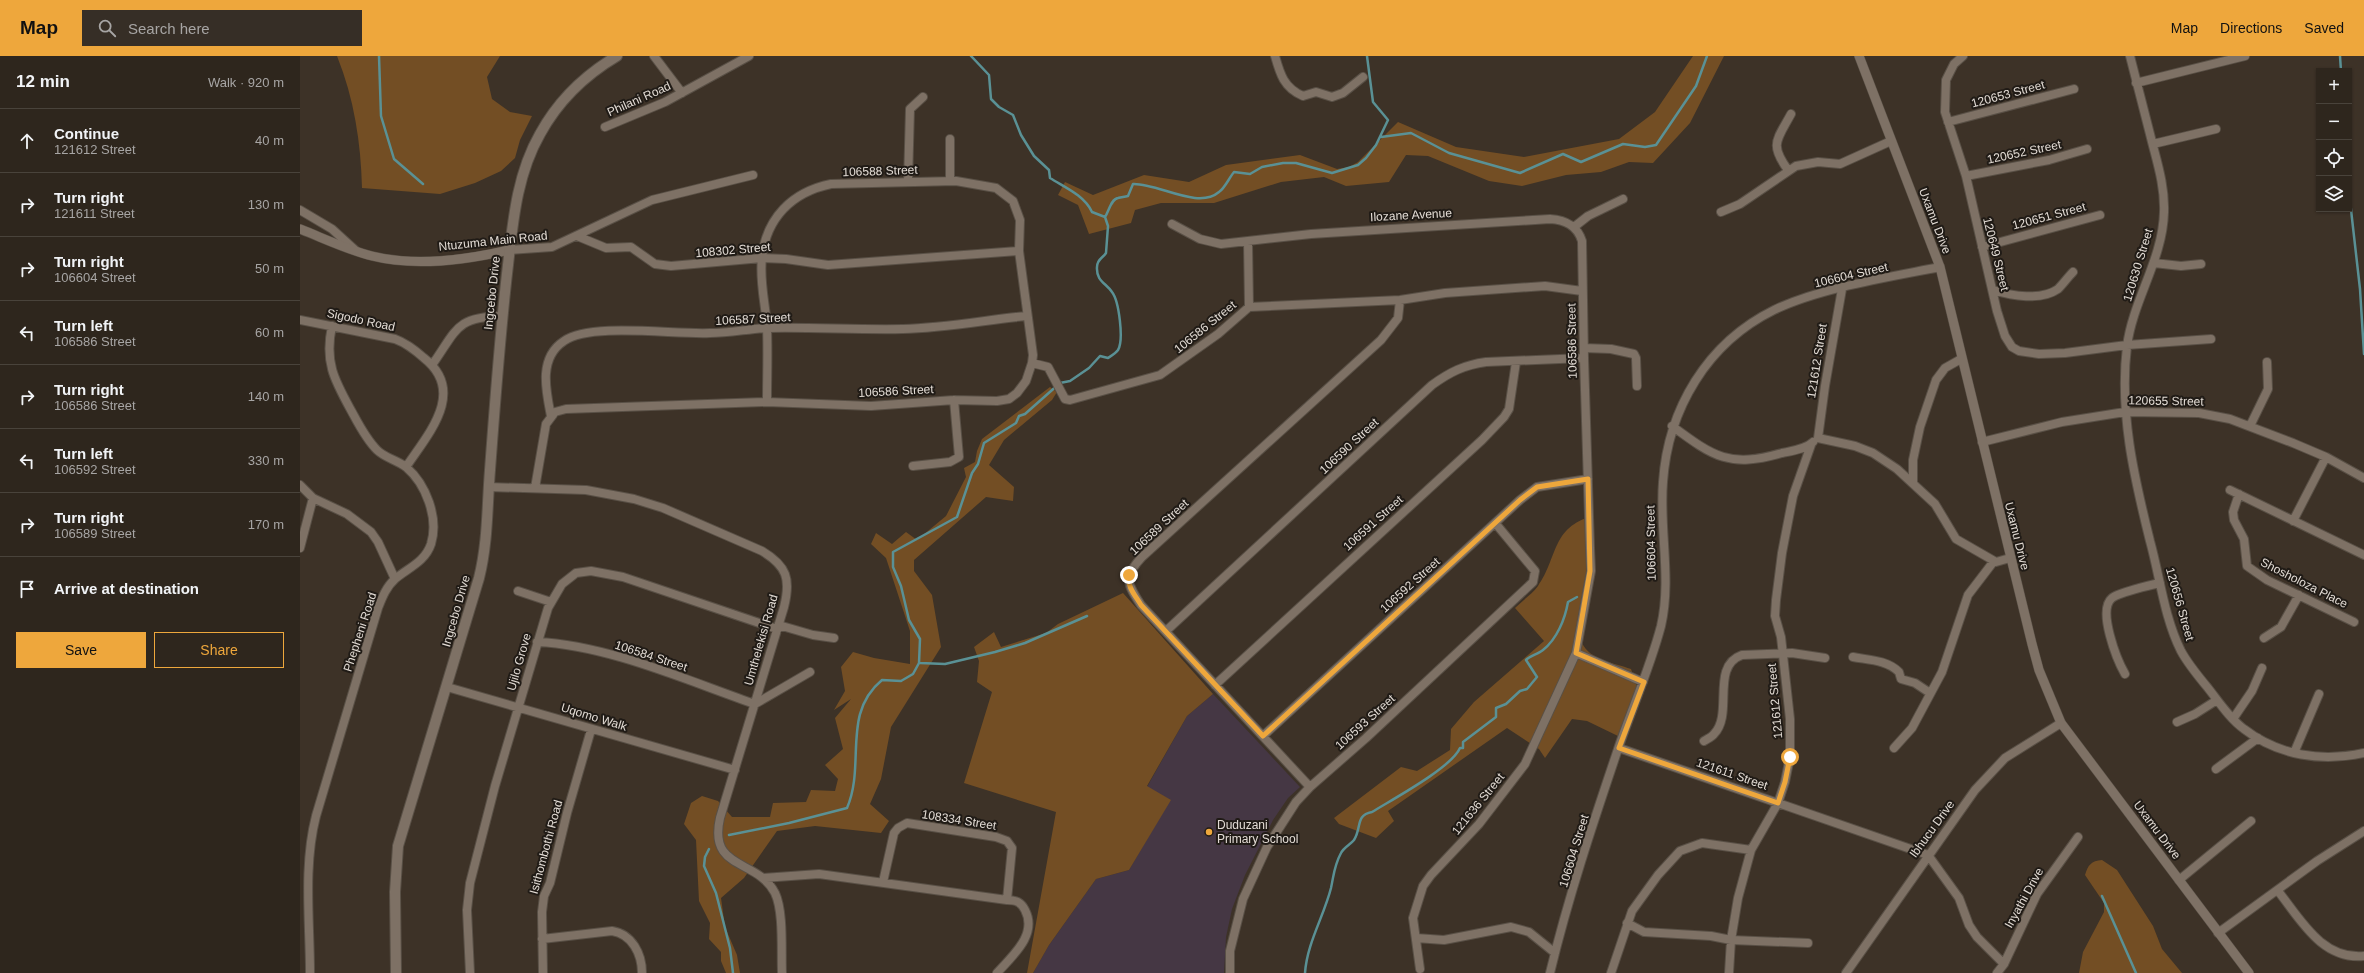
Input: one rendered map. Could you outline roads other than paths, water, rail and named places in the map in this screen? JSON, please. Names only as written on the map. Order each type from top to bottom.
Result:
[{"type":"main road","name":"Ingcebo Drive","points":[[396,973],[395,892],[398,846],[447,687],[481,569],[488,532],[488,487],[502,316],[515,206],[522,176],[539,135],[548,120],[575,87],[617,56]]},
{"type":"street","name":"Philani Road","points":[[654,56],[682,93]]},
{"type":"street","name":"Philani Road","points":[[605,127],[682,93],[749,56]]},
{"type":"street","points":[[1275,56],[1285,83],[1290,89],[1303,96],[1316,92],[1332,97],[1342,93],[1363,77]]},
{"type":"street","name":"Uxamu Drive","points":[[1859,56],[1940,267],[2010,558],[2040,670],[2061,723],[2249,973]]},
{"type":"street","name":"120649 Street","points":[[1963,56],[1954,64],[1946,80],[1944,104],[1948,122],[1966,176],[1982,247],[2005,336],[2012,347],[2019,351],[2039,354],[2065,353],[2127,345],[2211,339]]},
{"type":"street","name":"120630 Street","points":[[2124,412],[2127,345],[2131,324],[2154,263],[2163,225],[2164,200],[2163,186],[2130,56]]},
{"type":"street","points":[[2136,83],[2245,56]]},
{"type":"street","name":"120653 Street","points":[[1948,122],[2074,89]]},
{"type":"street","points":[[908,182],[910,109],[923,97]]},
{"type":"street","points":[[1788,170],[1779,157],[1776,146],[1791,114]]},
{"type":"street","points":[[2153,144],[2216,129]]},
{"type":"street","points":[[950,139],[950,181]]},
{"type":"street","points":[[1721,212],[1740,204],[1788,170],[1806,163],[1840,164],[1891,141]]},
{"type":"street","name":"120652 Street","points":[[1966,176],[2049,160],[2087,149]]},
{"type":"street","name":"Ntuzuma Main Road","points":[[300,228],[356,250],[386,259],[405,261],[473,257],[509,250],[552,247],[652,200],[753,175]]},
{"type":"street","name":"106588 Street","points":[[767,402],[767,328],[762,258],[771,223],[778,212],[789,202],[805,192],[831,184],[950,181],[996,188],[1013,201],[1020,220],[1019,251],[1032,363]]},
{"type":"street","points":[[1582,291],[1582,241],[1574,227],[1580,221],[1623,199]]},
{"type":"street","points":[[300,210],[332,229],[356,250]]},
{"type":"street","name":"120651 Street","points":[[1982,247],[2100,215]]},
{"type":"street","name":"Ilozane Avenue","points":[[1172,224],[1209,241],[1221,244],[1318,233],[1543,220],[1562,221],[1574,227]]},
{"type":"street","name":"108302 Street","points":[[577,236],[606,248],[631,247],[659,265],[694,266],[762,258],[804,261],[828,265],[1019,251]]},
{"type":"street","points":[[1248,242],[1249,307]]},
{"type":"street","points":[[2154,263],[2181,266],[2201,264]]},
{"type":"street","name":"106604 Street","points":[[1550,973],[1619,748],[1644,682],[1656,644],[1663,612],[1662,485],[1665,459],[1672,426],[1688,390],[1701,370],[1738,334],[1774,310],[1790,303],[1842,289],[1940,267]]},
{"type":"street","points":[[1993,290],[2008,295],[2026,296],[2048,294],[2058,288],[2073,272]]},
{"type":"street","name":"106586 Street","points":[[551,416],[555,412],[566,409],[767,402],[871,406],[954,400],[997,401],[1009,399],[1026,381],[1032,363],[1048,367],[1065,399],[1070,400],[1160,375],[1218,334],[1249,307],[1400,300],[1445,293],[1545,286],[1582,291],[1590,571],[1576,653]]},
{"type":"street","name":"121612 Street","points":[[1818,438],[1825,386],[1842,289]]},
{"type":"street","name":"106589 Street","points":[[1310,787],[1141,605],[1128,581],[1132,568],[1381,340],[1398,318],[1400,300]]},
{"type":"street","points":[[432,365],[460,325],[473,318],[502,316]]},
{"type":"street","name":"106587 Street","points":[[551,416],[545,390],[547,365],[555,350],[563,341],[570,337],[602,331],[710,333],[767,328],[905,329],[1026,316]]},
{"type":"street","name":"Sigodo Road","points":[[300,320],[400,341],[432,365],[442,385],[444,393],[442,407],[435,423],[406,468]]},
{"type":"street","name":"Phepheni Road","points":[[310,973],[312,834],[378,608],[388,587],[395,579],[413,567],[429,550],[435,524],[428,500],[406,468],[378,451],[370,441],[338,389],[331,370],[329,353],[332,326]]},
{"type":"street","points":[[1584,348],[1610,349],[1634,354],[1636,358],[1637,386]]},
{"type":"street","name":"106590 Street","points":[[1166,631],[1432,385],[1451,371],[1470,364],[1584,358]]},
{"type":"street","points":[[1913,482],[1913,460],[1920,427],[1936,380],[1945,368],[1961,359]]},
{"type":"street","name":"106591 Street","points":[[1215,685],[1482,440],[1504,417],[1511,402],[1516,362]]},
{"type":"street","points":[[2250,426],[2268,389],[2267,362]]},
{"type":"street","points":[[913,466],[950,462],[959,457],[954,400]]},
{"type":"street","name":"120655 Street","points":[[1982,442],[2062,422],[2124,412],[2200,413],[2250,426],[2326,457],[2364,478]]},
{"type":"street","name":"120656 Street","points":[[2124,412],[2139,496],[2160,583],[2180,650],[2233,719],[2258,738],[2294,754],[2326,758],[2364,753]]},
{"type":"street","points":[[535,488],[546,424],[551,416]]},
{"type":"street","points":[[1672,426],[1706,450],[1734,460],[1754,460],[1811,445],[1818,438],[1855,446],[1873,453],[1913,482],[1935,504],[1956,539],[1994,561],[2010,558]]},
{"type":"street","name":"121612 Street","points":[[1729,973],[1731,940],[1738,898],[1751,850],[1762,827],[1778,803],[1785,782],[1791,737],[1783,653],[1775,616],[1780,566],[1794,496],[1811,445]]},
{"type":"street","points":[[2294,521],[2326,457]]},
{"type":"street","name":"106592 Street","points":[[1263,736],[1537,487],[1588,479]]},
{"type":"street","points":[[300,485],[313,498],[347,514],[371,532],[378,542],[395,579]]},
{"type":"street","name":"Umthelekisi Road","points":[[488,487],[586,490],[653,505],[762,551],[778,562],[786,576],[788,594],[718,828],[718,843],[724,853],[763,878],[772,888],[778,902],[782,973]]},
{"type":"street","points":[[2230,490],[2364,555]]},
{"type":"street","name":"Shosholoza Place","points":[[2239,494],[2233,512],[2234,520],[2244,539],[2244,553],[2247,566],[2267,580],[2354,622]]},
{"type":"street","points":[[300,548],[313,498]]},
{"type":"street","name":"106593 Street","points":[[1230,973],[1230,951],[1243,899],[1280,824],[1310,787],[1366,738],[1533,582],[1535,571],[1496,524]]},
{"type":"street","points":[[1894,748],[1912,728],[1951,652],[1956,626],[1968,595],[1994,561]]},
{"type":"street","name":"Ujilo Grove","points":[[470,973],[468,910],[470,883],[537,642],[551,602],[567,578],[582,571],[596,571],[624,577],[777,629],[782,626],[813,635],[834,638]]},
{"type":"street","points":[[2125,674],[2119,664],[2108,626],[2106,609],[2107,603],[2114,596],[2160,583]]},
{"type":"street","points":[[518,591],[551,602]]},
{"type":"street","points":[[2264,638],[2281,627],[2300,595]]},
{"type":"street","name":"106584 Street","points":[[537,642],[575,646],[633,662],[755,704]]},
{"type":"street","points":[[1576,653],[1644,682]]},
{"type":"street","name":"121636 Street","points":[[1420,969],[1413,918],[1423,886],[1431,875],[1479,824],[1525,764],[1576,653]]},
{"type":"street","points":[[1704,741],[1715,733],[1719,724],[1723,710],[1726,674],[1735,658],[1742,655],[1804,653],[1825,658]]},
{"type":"street","points":[[1853,657],[1880,662],[1892,667],[1899,672],[1902,679],[1915,683],[1930,693]]},
{"type":"street","points":[[2233,719],[2252,691],[2262,668]]},
{"type":"street","points":[[755,704],[810,672]]},
{"type":"street","name":"Uqomo Walk","points":[[447,687],[591,730],[735,770]]},
{"type":"street","points":[[2294,754],[2319,694]]},
{"type":"street","points":[[2177,722],[2195,714],[2217,700]]},
{"type":"street","name":"Ibhucu Drive","points":[[1846,973],[1975,790],[1991,772],[2027,743],[2061,723]]},
{"type":"street","name":"Isithombothi Road","points":[[543,973],[542,912],[544,896],[550,883],[569,806],[591,730]]},
{"type":"street","points":[[2216,769],[2258,738]]},
{"type":"street","name":"121611 Street","points":[[1619,748],[1928,855]]},
{"type":"street","points":[[2179,880],[2251,821]]},
{"type":"street","name":"108334 Street","points":[[883,882],[894,833],[898,828],[907,823],[990,836],[1009,843],[1012,850],[1007,900]]},
{"type":"street","points":[[2218,933],[2278,891],[2317,861],[2364,830]]},
{"type":"street","name":"Inyathi Drive","points":[[1997,973],[2004,964],[2037,894],[2078,837]]},
{"type":"street","points":[[1611,973],[1626,923],[1632,911],[1680,851],[1702,843],[1751,850]]},
{"type":"street","points":[[1928,855],[1959,898],[1969,925],[1977,937],[2004,964]]},
{"type":"street","points":[[763,878],[819,874],[1014,900],[1022,904],[1028,922],[1023,944],[998,973]]},
{"type":"street","points":[[2278,891],[2317,939],[2328,948],[2340,954],[2364,956]]},
{"type":"street","points":[[1626,923],[1644,932],[1711,936],[1731,940],[1808,943]]},
{"type":"street","points":[[1416,938],[1449,939],[1511,927],[1529,932],[1555,953]]},
{"type":"street","points":[[542,939],[612,931],[623,934],[633,944],[640,958],[642,973]]},
{"type":"waterway","points":[[379,56],[381,116],[394,159],[423,184]]},
{"type":"waterway","points":[[971,56],[989,75],[991,99],[999,107],[1013,115],[1021,135],[1034,156],[1049,170],[1050,178],[1079,196],[1092,212],[1105,217]]},
{"type":"waterway","points":[[729,835],[789,823],[847,808],[855,774],[856,740],[862,708],[870,693],[882,680],[901,681],[913,674],[919,663],[920,639],[909,620],[901,586],[893,567],[893,552],[957,517],[972,473],[978,464],[984,443],[1016,423],[1019,416],[1025,414],[1060,383],[1070,381],[1089,368],[1100,356],[1108,358],[1118,350],[1120,345],[1121,330],[1117,303],[1112,292],[1100,279],[1097,272],[1098,262],[1106,253],[1108,226],[1105,217],[1114,201],[1118,198],[1128,196],[1133,184],[1154,187],[1189,197],[1200,198],[1210,197],[1219,192],[1234,172],[1250,174],[1262,167],[1283,163],[1296,163],[1332,173],[1358,165],[1366,158],[1376,145],[1388,120],[1373,102],[1367,56]]},
{"type":"waterway","points":[[1381,137],[1411,133],[1449,153],[1520,173],[1563,154],[1581,162],[1623,144],[1645,147],[1656,145],[1696,86],[1707,56]]},
{"type":"waterway","points":[[2340,56],[2341,68]]},
{"type":"waterway","points":[[2351,212],[2360,289],[2364,354]]},
{"type":"waterway","points":[[1305,973],[1306,962],[1312,940],[1328,898],[1334,870],[1342,851],[1354,840],[1363,816],[1434,774],[1445,765],[1460,748],[1463,748],[1463,742],[1496,717],[1496,708],[1506,704],[1520,691],[1527,689],[1537,677],[1526,660],[1539,653],[1548,645],[1562,622],[1568,602],[1577,597]]},
{"type":"waterway","points":[[920,663],[945,664],[995,652],[1025,643],[1087,616]]},
{"type":"waterway","points":[[709,849],[705,857],[704,866],[716,893],[730,948],[733,973]]},
{"type":"waterway","points":[[2102,896],[2136,973]]},
{"type":"place","name":"Duduzani Primary School","points":[[1209,832]]}]
